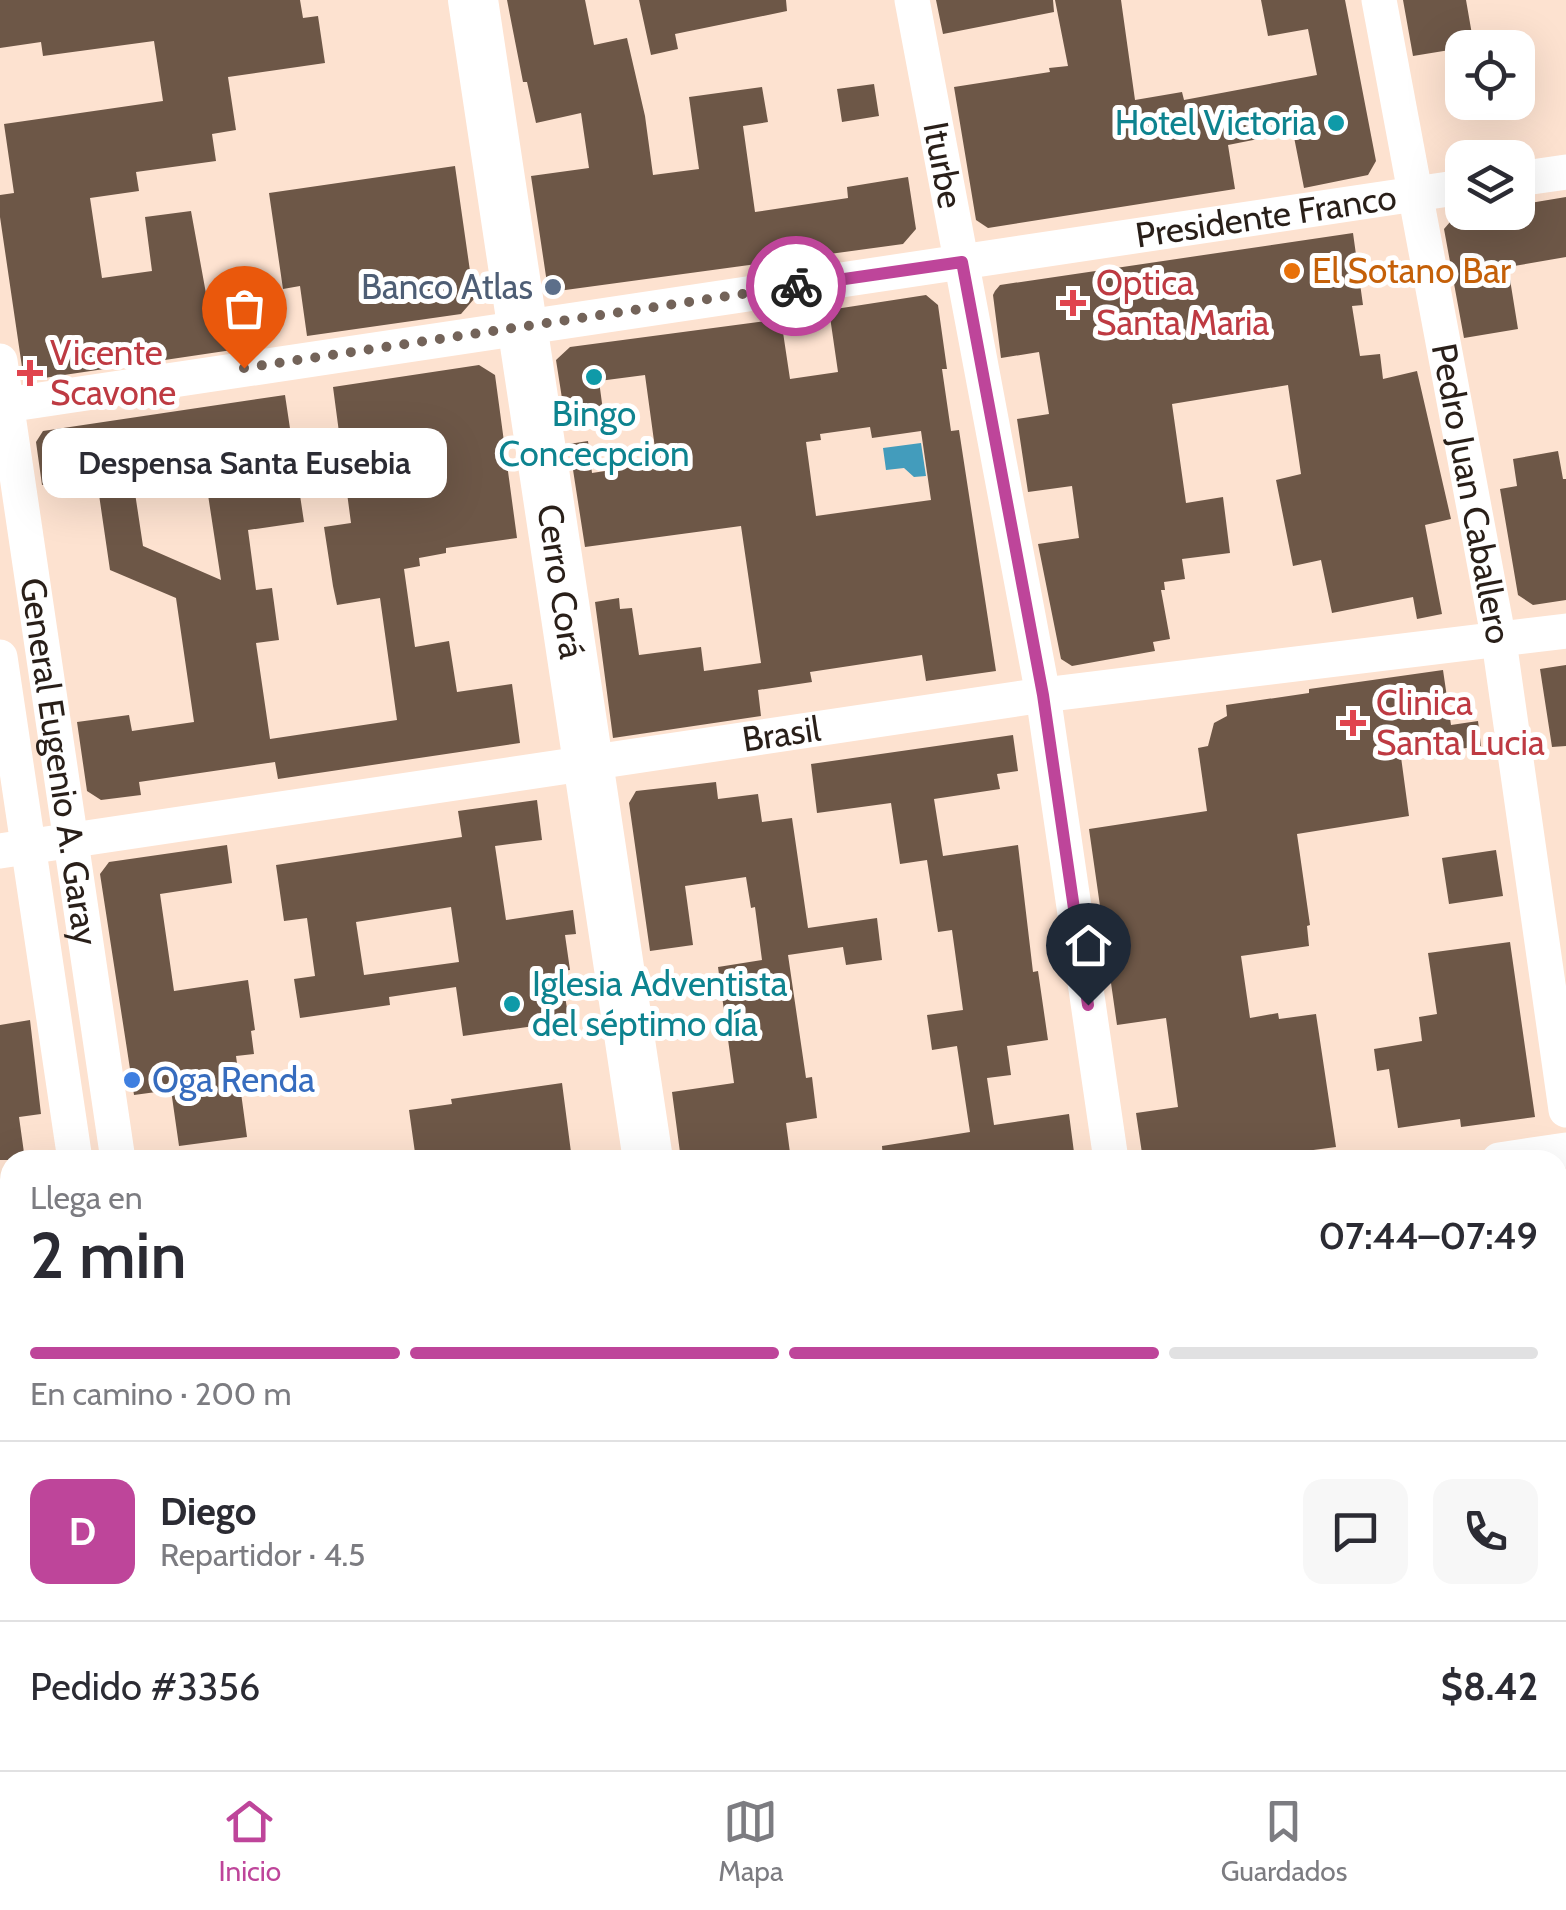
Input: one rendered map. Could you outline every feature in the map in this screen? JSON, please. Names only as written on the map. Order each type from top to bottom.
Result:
[{"type":"street","name":"Cerro Corá","points":[[472,0],[646,1150]]},
{"type":"street","name":"Iturbe","points":[[912,0],[1043,695],[1109,1150]]},
{"type":"street","name":"Pedro Juan Caballero","points":[[1379,0],[1499,641],[1566,1110]]},
{"type":"street","points":[[1535,177],[1566,172]]},
{"type":"street","name":"Presidente Franco","points":[[4,406],[1445,189]]},
{"type":"street","name":"General Eugenio A. Garay","points":[[0,361],[117,1150]]},
{"type":"street","name":"Brasil","points":[[14,849],[1043,695],[1566,631]]},
{"type":"street","name":"General Eugenio A. Garay","points":[[0,658],[14,849],[74,1150]]},
{"type":"water","points":[[921,443],[926,476],[914,477],[904,468],[886,470],[883,448]]},
{"type":"building","points":[[0,0],[300,0],[303,18],[318,16],[325,63],[228,77],[236,130],[212,134],[216,161],[136,172],[139,191],[90,198],[102,278],[152,271],[145,217],[191,211],[207,299],[224,296],[232,350],[37,379],[22,367],[0,217],[0,195],[14,193],[4,124],[163,101],[154,41],[43,56],[41,42],[0,48]]},
{"type":"building","points":[[507,0],[585,0],[594,45],[627,38],[645,116],[653,175],[699,169],[689,97],[762,87],[768,122],[743,126],[755,212],[848,198],[847,187],[908,177],[916,229],[903,244],[558,291],[547,283],[531,176],[589,168],[581,113],[536,123],[527,82],[523,82]]},
{"type":"building","points":[[639,0],[786,0],[787,11],[675,34],[678,49],[651,55]]},
{"type":"building","points":[[936,0],[1053,0],[1054,12],[943,34]]},
{"type":"building","points":[[1055,0],[1121,0],[1135,100],[1182,92],[1184,100],[1317,75],[1308,29],[1268,36],[1261,0],[1345,0],[1376,161],[1368,175],[1304,188],[1293,132],[1228,145],[1235,189],[988,228],[976,220],[954,87],[1068,66]]},
{"type":"building","points":[[1403,0],[1466,0],[1471,30],[1445,30],[1445,51],[1413,56]]},
{"type":"building","points":[[874,84],[879,116],[842,122],[837,89]]},
{"type":"building","points":[[455,166],[474,299],[461,314],[307,336],[300,286],[283,289],[269,193]]},
{"type":"building","points":[[1566,197],[1566,257],[1508,267],[1518,329],[1464,338],[1444,229],[1535,230],[1535,202]]},
{"type":"building","points":[[1353,233],[1363,305],[1352,306],[1360,356],[1380,354],[1383,379],[1417,371],[1451,519],[1425,525],[1442,614],[1417,619],[1413,597],[1332,613],[1321,560],[1293,566],[1276,480],[1301,474],[1288,385],[1172,404],[1186,503],[1223,497],[1230,553],[1182,559],[1185,579],[1164,582],[1165,590],[1161,590],[1170,639],[1153,642],[1155,651],[1072,666],[1061,659],[1038,544],[1079,538],[1072,486],[1028,492],[1017,419],[1049,414],[1039,352],[1001,358],[995,291],[1000,285]]},
{"type":"building","points":[[926,295],[938,305],[951,431],[959,430],[996,671],[926,681],[922,655],[810,672],[812,682],[758,690],[761,716],[613,738],[595,602],[619,598],[620,609],[632,608],[639,655],[701,647],[704,671],[761,663],[741,526],[585,547],[569,444],[588,441],[592,473],[657,463],[645,375],[599,381],[604,418],[566,424],[556,360],[570,347],[781,319],[790,379],[838,372],[829,310]],"holes":[[[870,427],[872,438],[921,431],[931,500],[816,516],[806,442],[821,440],[820,434]]]},
{"type":"building","points":[[479,365],[495,375],[517,538],[446,548],[446,553],[419,558],[420,566],[404,569],[415,647],[449,641],[457,692],[512,684],[520,743],[278,779],[275,762],[139,782],[141,795],[101,800],[87,791],[77,722],[129,715],[132,731],[194,722],[176,598],[110,570],[97,481],[91,478],[42,485],[36,442],[43,431],[285,395],[304,522],[248,530],[256,590],[272,588],[279,640],[256,643],[270,739],[397,720],[380,598],[337,605],[333,586],[324,527],[351,523],[333,387]],"holes":[[[203,462],[221,580],[143,546],[132,473]]]},
{"type":"building","points":[[1558,451],[1566,479],[1566,600],[1533,605],[1518,595],[1500,489],[1517,486],[1513,459]]},
{"type":"building","points":[[1566,665],[1566,746],[1552,747],[1540,669]]},
{"type":"building","points":[[1443,670],[1451,725],[1478,721],[1481,746],[1401,757],[1409,816],[1297,834],[1310,925],[1309,946],[1241,956],[1250,1018],[1278,1013],[1279,1019],[1316,1014],[1336,1147],[1142,1150],[1136,1113],[1178,1107],[1166,1018],[1117,1025],[1089,829],[1207,811],[1198,748],[1208,746],[1214,723],[1227,716],[1226,705],[1309,693],[1309,689]]},
{"type":"building","points":[[1013,735],[1018,771],[997,774],[1000,789],[934,799],[943,856],[1018,845],[1033,972],[1038,971],[1048,1040],[1007,1046],[1011,1075],[987,1078],[994,1125],[1069,1114],[1074,1150],[882,1150],[882,1146],[970,1132],[957,1046],[932,1050],[927,1015],[963,1010],[952,930],[938,932],[927,860],[900,864],[891,803],[817,813],[811,764]]},
{"type":"building","points":[[716,782],[718,799],[758,794],[762,822],[792,818],[808,928],[877,918],[882,960],[846,965],[843,947],[788,955],[806,1078],[812,1077],[817,1118],[786,1123],[790,1150],[680,1150],[672,1092],[734,1083],[718,967],[762,960],[755,907],[751,908],[746,877],[685,886],[693,945],[650,951],[629,803],[636,791]]},
{"type":"building","points":[[537,800],[542,840],[495,846],[506,920],[573,910],[576,934],[565,935],[570,970],[561,971],[569,1021],[463,1036],[456,987],[389,997],[390,1005],[300,1018],[294,979],[315,976],[307,918],[284,921],[276,865],[462,837],[458,811]],"holes":[[[451,907],[459,962],[364,975],[356,922]]]},
{"type":"building","points":[[227,845],[232,883],[160,894],[174,991],[248,980],[254,1054],[236,1056],[247,1137],[179,1146],[171,1090],[134,1095],[100,874],[109,862]]},
{"type":"building","points":[[1496,850],[1503,896],[1449,904],[1442,858]]},
{"type":"building","points":[[1510,942],[1535,1117],[1461,1127],[1460,1119],[1398,1128],[1389,1069],[1377,1071],[1374,1049],[1422,1041],[1419,1017],[1437,1014],[1428,953]]},
{"type":"building","points":[[30,1020],[41,1114],[19,1117],[24,1150],[0,1150],[0,1025]]},
{"type":"building","points":[[562,1083],[571,1150],[415,1150],[409,1110],[452,1104],[451,1099]]},
{"type":"way so far","points":[[244,368],[796,286]]},
{"type":"place","name":"Hotel Victoria","points":[[1336,123]]},
{"type":"place","name":"El Sotano Bar","points":[[1292,271]]},
{"type":"place","name":"Banco Atlas","points":[[553,287]]},
{"type":"place","name":"Optica Santa Maria","points":[[1073,303]]},
{"type":"place","name":"Despensa Santa Eusebia","points":[[244,368]]},
{"type":"place","name":"Vicente Scavone","points":[[30,373]]},
{"type":"place","name":"Bingo Concecpcion","points":[[594,377]]},
{"type":"place","name":"Clinica Santa Lucia","points":[[1353,723]]},
{"type":"place","name":"Iglesia Adventista del séptimo día","points":[[512,1004]]},
{"type":"place","name":"Oga Renda","points":[[132,1080]]},
{"type":"route","points":[[796,286],[962,262],[1043,695],[1088,1005]]}]
